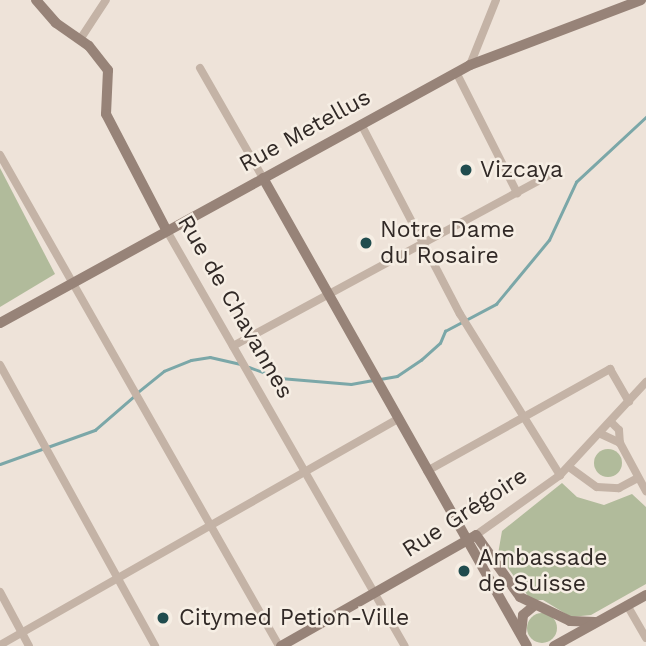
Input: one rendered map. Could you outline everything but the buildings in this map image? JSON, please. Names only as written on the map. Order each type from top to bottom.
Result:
[{"type":"street","name":"Rue de Chavannes","points":[[36,0],[56,23],[81,38],[108,70],[106,114],[167,231],[405,646]]},
{"type":"street","points":[[81,38],[106,0]]},
{"type":"street","points":[[470,65],[496,0]]},
{"type":"street","name":"Rue Metellus","points":[[0,323],[470,65],[641,0]]},
{"type":"street","points":[[200,68],[427,471],[471,538],[515,593],[562,616],[595,622]]},
{"type":"street","points":[[457,72],[517,193]]},
{"type":"street","points":[[361,124],[422,246],[460,314],[560,475]]},
{"type":"street","points":[[0,155],[280,646]]},
{"type":"street","points":[[233,346],[557,171]]},
{"type":"street","points":[[0,365],[38,439],[155,646]]},
{"type":"street","points":[[427,471],[610,369],[629,402]]},
{"type":"street","name":"Rue Grégoire","points":[[280,646],[471,538],[560,475],[601,434],[646,382]]},
{"type":"street","points":[[0,645],[398,419]]},
{"type":"street","points":[[611,422],[619,429],[620,443],[646,491]]},
{"type":"street","points":[[601,434],[620,443]]},
{"type":"street","points":[[569,467],[597,487],[619,488],[638,478]]},
{"type":"street","points":[[471,538],[524,641]]},
{"type":"street","points":[[0,592],[29,646]]},
{"type":"street","points":[[554,646],[646,594]]},
{"type":"street","points":[[524,641],[523,615],[535,605]]},
{"type":"street","points":[[627,605],[646,638]]},
{"type":"street","points":[[554,646],[562,634],[562,616]]},
{"type":"green space","points":[[0,168],[55,274],[0,307]]},
{"type":"green space","points":[[608,449],[618,453],[622,463],[618,473],[608,477],[598,473],[594,463],[598,453]]},
{"type":"green space","points":[[562,483],[577,497],[604,505],[632,494],[646,507],[646,584],[591,615],[571,617],[543,600],[531,600],[498,554],[502,531]]},
{"type":"green space","points":[[542,613],[553,617],[557,628],[553,639],[542,643],[531,639],[527,628],[531,617]]},
{"type":"waterway","points":[[380,379],[397,376],[440,343],[445,331],[496,304],[549,240],[576,182],[646,117]]},
{"type":"waterway","points":[[138,392],[164,371],[191,360],[210,357],[240,364]]},
{"type":"waterway","points":[[249,367],[280,378],[351,384],[373,380]]},
{"type":"waterway","points":[[0,464],[95,430],[133,397]]},
{"type":"place","name":"Vizcaya","points":[[466,170]]},
{"type":"place","name":"Notre Dame du Rosaire","points":[[366,243]]},
{"type":"place","name":"Ambassade de Suisse","points":[[464,571]]},
{"type":"place","name":"Citymed Petion-Ville","points":[[163,618]]}]
